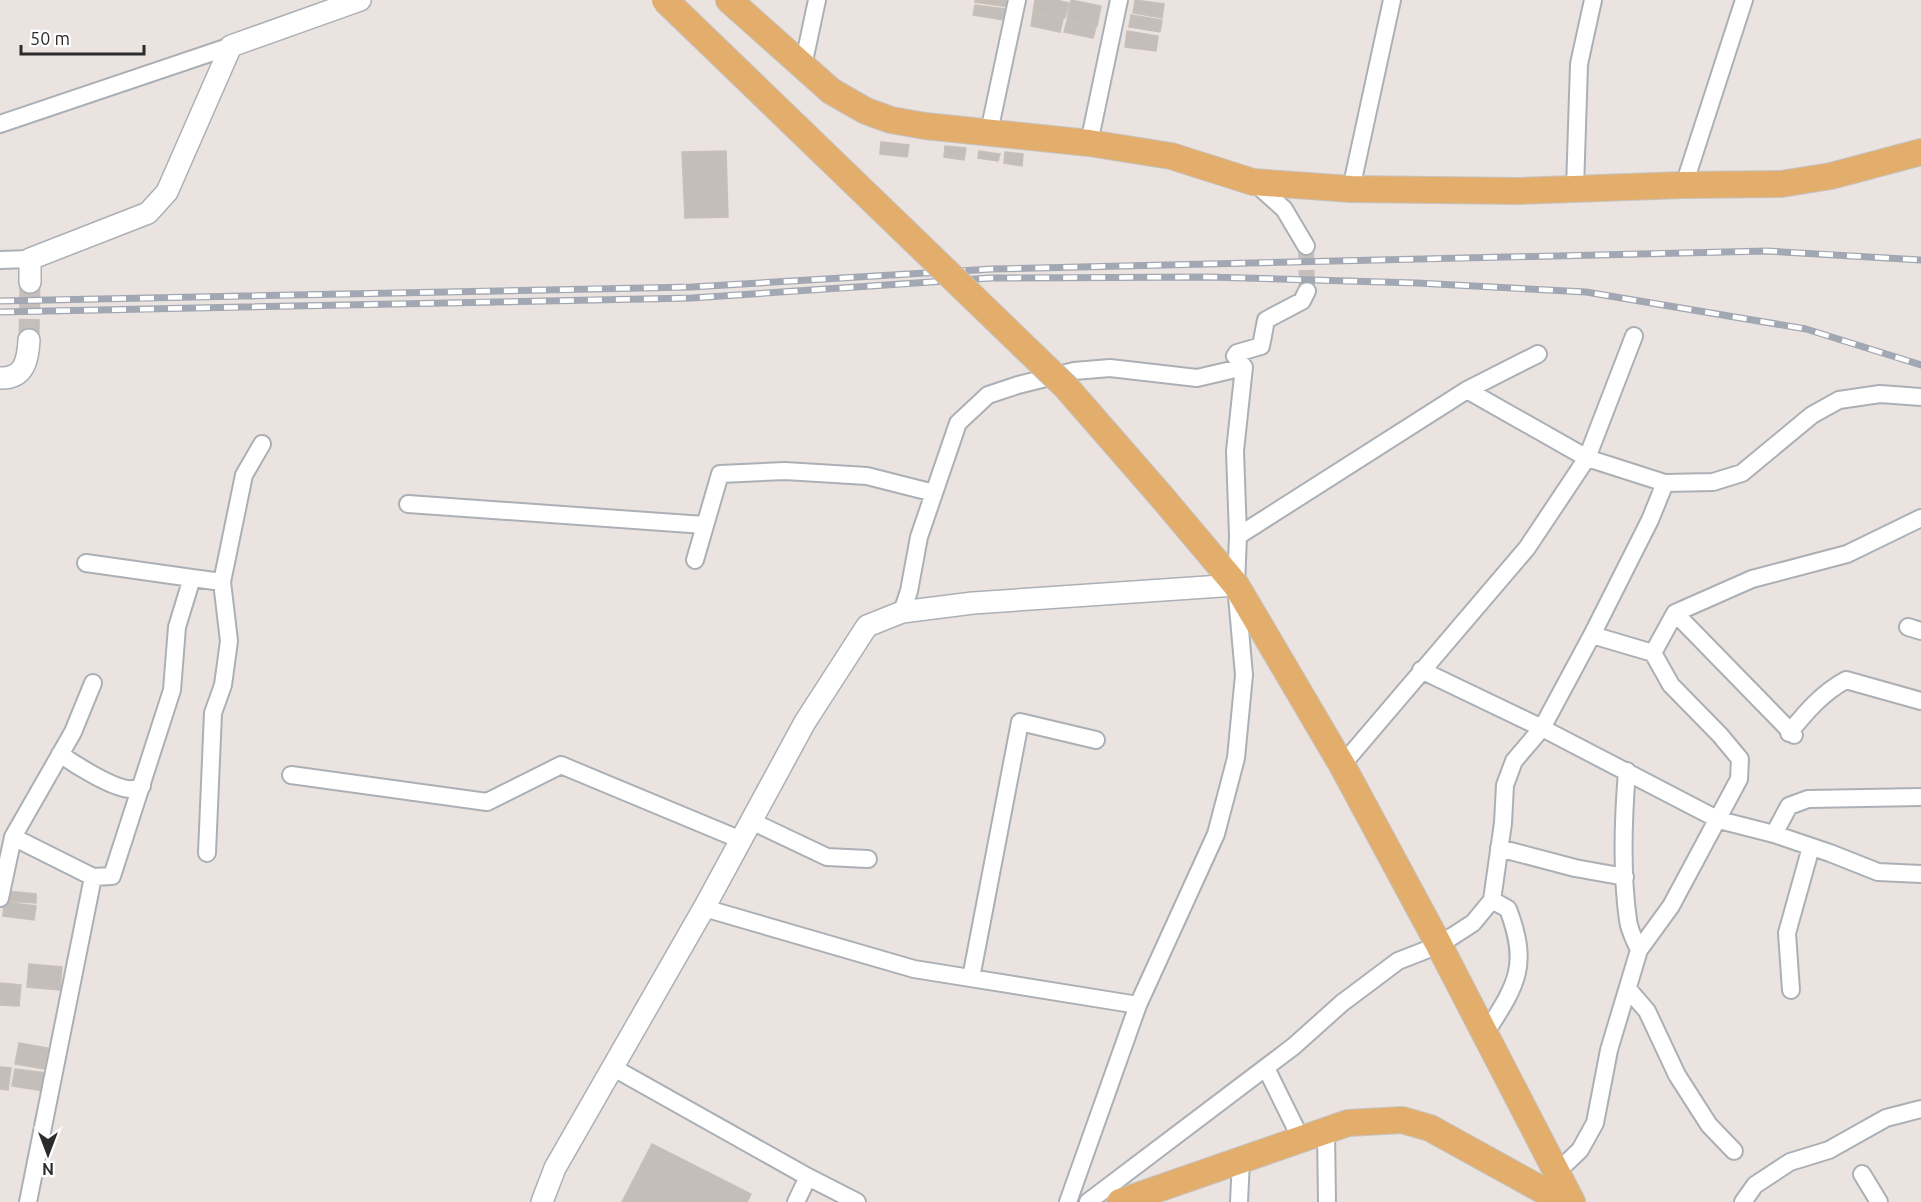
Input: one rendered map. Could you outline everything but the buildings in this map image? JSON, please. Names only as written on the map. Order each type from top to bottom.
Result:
[{"type":"main road","points":[[665,0],[1066,387],[1236,585],[1342,765],[1439,945],[1572,1202]]},
{"type":"main road","points":[[729,0],[831,91],[866,111],[891,120],[1171,156],[1253,182],[1351,189],[1519,191],[1781,184],[1831,176],[1921,152]]},
{"type":"main road","points":[[1120,1202],[1167,1194],[1241,1160],[1348,1124],[1402,1120],[1430,1128],[1564,1202]]},
{"type":"main road","points":[[1506,1170],[1533,1157],[1541,1143]]},
{"type":"street","points":[[0,124],[360,0]]},
{"type":"street","points":[[803,66],[817,0]]},
{"type":"street","points":[[989,132],[1017,0]]},
{"type":"street","points":[[1089,144],[1119,0]]},
{"type":"street","points":[[1351,189],[1392,0]]},
{"type":"street","points":[[1575,189],[1579,64],[1593,0]]},
{"type":"street","points":[[1684,185],[1744,0]]},
{"type":"street","points":[[0,260],[30,259],[148,213],[167,192],[231,46]]},
{"type":"street","points":[[1253,182],[1284,209],[1306,246]]},
{"type":"street","points":[[30,259],[30,282]]},
{"type":"street","points":[[1068,1202],[1138,1005],[1216,834],[1236,758],[1244,675],[1236,585],[1238,536],[1235,451],[1245,367],[1235,356],[1237,353],[1261,346],[1266,320],[1302,301],[1307,291]]},
{"type":"street","points":[[1342,765],[1527,548],[1587,458],[1634,336]]},
{"type":"street","points":[[0,378],[21,371],[28,359],[29,340]]},
{"type":"street","points":[[1238,536],[1467,390],[1538,354]]},
{"type":"street","points":[[902,612],[909,591],[919,537],[958,423],[988,395],[1074,371],[1110,368],[1197,378],[1245,367]]},
{"type":"street","points":[[1467,390],[1587,458],[1665,483],[1713,482],[1742,473],[1812,415],[1839,400],[1880,394],[1921,397]]},
{"type":"street","points":[[207,853],[213,713],[223,685],[229,641],[222,582],[244,475],[262,444]]},
{"type":"street","points":[[696,560],[720,474],[785,471],[867,476],[934,493]]},
{"type":"street","points":[[1088,1202],[1266,1068],[1342,1003],[1398,960],[1439,945],[1473,923],[1492,900],[1505,785],[1514,761],[1542,728],[1650,520],[1665,483]]},
{"type":"street","points":[[408,504],[704,525]]},
{"type":"street","points":[[1653,653],[1675,613],[1752,579],[1847,554],[1921,519]]},
{"type":"street","points":[[86,563],[222,582]]},
{"type":"street","points":[[14,837],[93,877],[112,876],[172,690],[177,627],[192,578]]},
{"type":"street","points":[[542,1202],[555,1168],[704,908],[805,722],[867,626],[902,612],[973,603],[1236,585]]},
{"type":"street","points":[[1675,613],[1791,734],[1816,701],[1846,680],[1921,701]]},
{"type":"street","points":[[1557,1172],[1580,1150],[1594,1123],[1609,1050],[1639,950],[1671,906],[1739,779],[1740,759],[1671,685],[1653,653],[1592,635]]},
{"type":"street","points":[[1421,670],[1542,728],[1719,820],[1774,834],[1878,872],[1921,874]]},
{"type":"street","points":[[0,898],[14,837],[73,732],[93,683]]},
{"type":"street","points":[[971,978],[1020,722],[1095,740]]},
{"type":"street","points":[[60,754],[84,771],[113,783],[132,789],[142,786]]},
{"type":"street","points":[[291,775],[487,802],[561,765],[741,840]]},
{"type":"street","points":[[1627,771],[1623,814],[1628,922],[1639,950]]},
{"type":"street","points":[[1774,834],[1789,806],[1808,799],[1921,797]]},
{"type":"street","points":[[751,821],[827,857],[868,859]]},
{"type":"street","points":[[1791,990],[1787,933],[1810,847]]},
{"type":"street","points":[[1499,848],[1575,868],[1625,877]]},
{"type":"street","points":[[28,1202],[93,877]]},
{"type":"street","points":[[1485,1035],[1512,992],[1518,973],[1520,952],[1508,909],[1492,900]]},
{"type":"street","points":[[704,908],[914,969],[1138,1005]]},
{"type":"street","points":[[1628,989],[1647,1011],[1677,1075],[1709,1125],[1734,1151]]},
{"type":"street","points":[[612,1067],[808,1177],[858,1202]]},
{"type":"street","points":[[1266,1068],[1301,1140]]},
{"type":"street","points":[[1743,1202],[1755,1185],[1790,1162],[1828,1150],[1886,1118],[1921,1109]]},
{"type":"street","points":[[1326,1131],[1328,1202]]},
{"type":"street","points":[[1239,1202],[1241,1160]]},
{"type":"street","points":[[1862,1174],[1878,1202]]},
{"type":"street","points":[[796,1202],[808,1177]]},
{"type":"tunnel","points":[[1306,246],[1307,291]]},
{"type":"tunnel","points":[[29,340],[30,282]]},
{"type":"railway","points":[[0,301],[692,287],[992,269],[1767,251],[1921,260]]},
{"type":"railway","points":[[0,312],[692,298],[991,278],[1208,277],[1417,283],[1586,292],[1806,329],[1921,365]]}]
